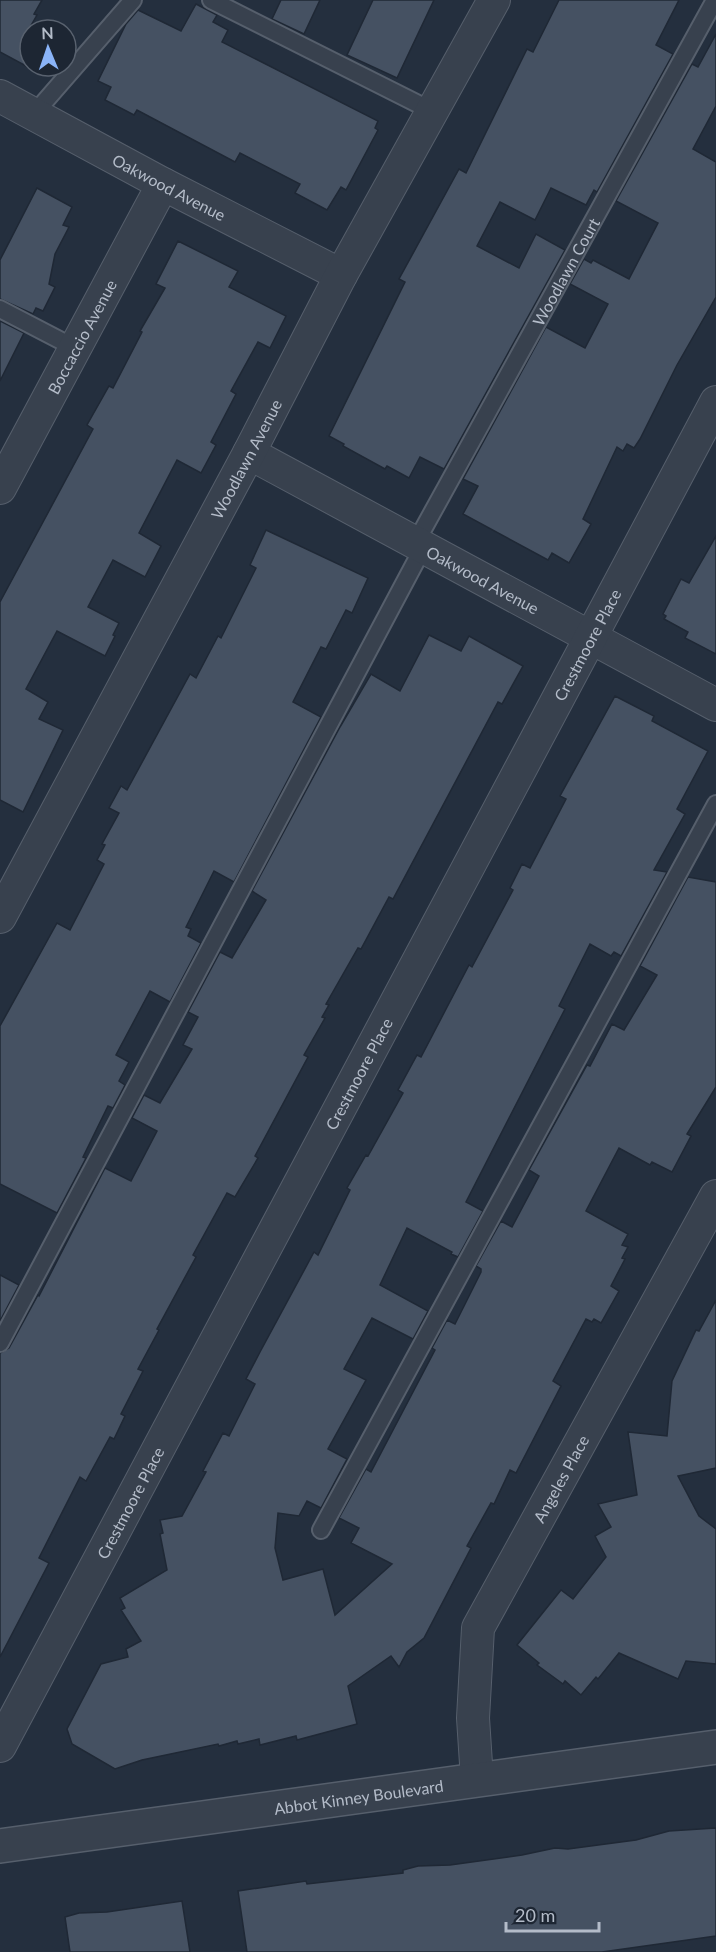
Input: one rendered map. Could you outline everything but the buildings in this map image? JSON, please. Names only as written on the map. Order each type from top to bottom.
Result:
[{"type":"street","name":"Woodlawn Avenue","points":[[0,917],[249,453],[341,274],[494,0]]},
{"type":"street","name":"Oakwood Avenue","points":[[0,96],[164,184],[341,274]]},
{"type":"street","name":"Boccaccio Avenue","points":[[0,488],[164,184]]},
{"type":"street","name":"Crestmoore Place","points":[[0,1746],[716,402]]},
{"type":"street","name":"Oakwood Avenue","points":[[249,453],[716,705]]},
{"type":"street","name":"Angeles Place","points":[[477,1779],[473,1718],[478,1628],[716,1196]]},
{"type":"street","name":"Abbot Kinney Boulevard","points":[[0,1846],[716,1747]]},
{"type":"lane","points":[[33,115],[133,0]]},
{"type":"lane","points":[[211,0],[432,111]]},
{"type":"lane","name":"Woodlawn Court","points":[[0,1343],[420,544],[715,0]]},
{"type":"lane","points":[[0,309],[75,348]]},
{"type":"lane","points":[[321,1530],[716,804]]}]
